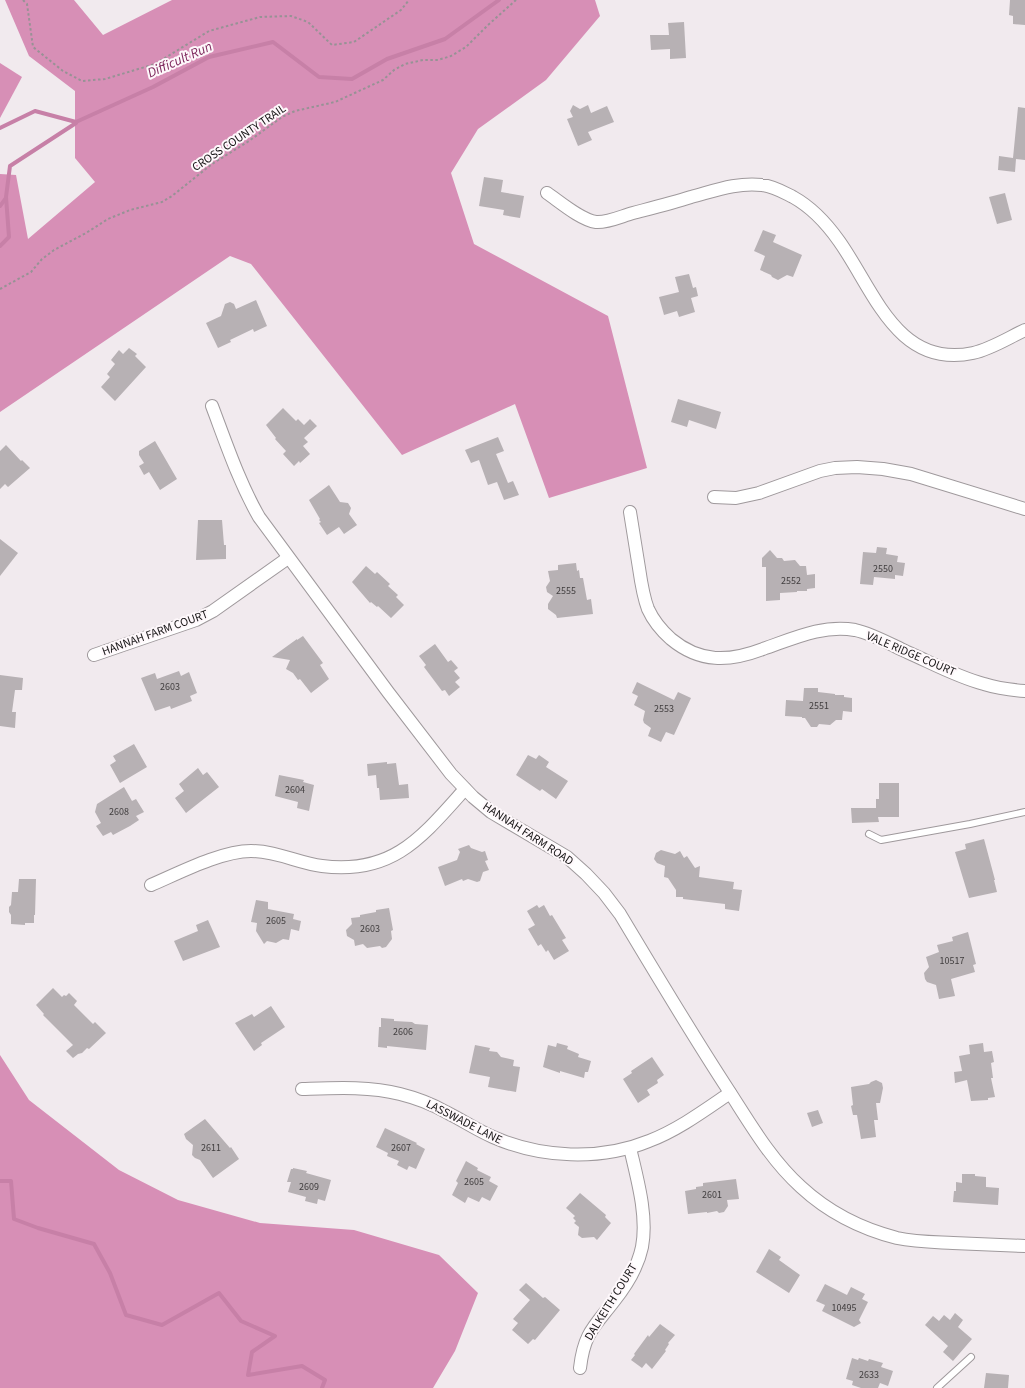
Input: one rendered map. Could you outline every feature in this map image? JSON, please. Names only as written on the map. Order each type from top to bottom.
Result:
[{"type":"street","points":[[547,193],[586,219],[597,222],[734,186],[764,185],[795,198],[826,224],[840,242],[890,321],[915,345],[940,355],[966,354],[983,350],[1025,330]]},
{"type":"street","name":"HANNAH FARM ROAD","points":[[212,406],[239,477],[259,517],[388,692],[450,774],[465,789],[492,812],[567,857],[604,892],[620,914],[704,1052],[767,1150],[784,1171],[825,1206],[866,1228],[918,1242],[1025,1246]]},
{"type":"street","points":[[714,497],[736,498],[759,493],[820,471],[857,467],[911,474],[1025,509]]},
{"type":"street","name":"VALE RIDGE COURT","points":[[630,512],[642,587],[648,610],[662,631],[680,646],[693,653],[707,658],[730,658],[750,654],[803,635],[827,629],[854,630],[878,638],[983,684],[1025,691]]},
{"type":"street","name":"HANNAH FARM COURT","points":[[94,655],[196,620],[213,611],[288,558]]},
{"type":"street","points":[[151,885],[235,852],[268,852],[322,866],[343,868],[367,866],[398,854],[412,844],[465,789]]},
{"type":"street","name":"LASSWADE LANE","points":[[302,1089],[372,1090],[398,1093],[419,1099],[511,1145],[552,1153],[583,1154],[607,1153],[630,1148],[651,1140],[703,1111],[730,1092]]},
{"type":"street","name":"DALKEITH COURT","points":[[580,1368],[582,1353],[592,1328],[615,1300],[628,1280],[642,1247],[642,1213],[630,1148]]},
{"type":"lane","points":[[869,834],[881,840],[1025,812]]},
{"type":"lane","points":[[937,1388],[971,1357]]},
{"type":"path","points":[[22,0],[27,4],[33,47],[63,71],[82,81],[105,79],[155,64],[208,31],[260,18],[291,16],[308,22],[332,45],[354,42],[402,10],[409,0]]},
{"type":"path","name":"CROSS COUNTY TRAIL","points":[[0,289],[30,272],[54,250],[108,219],[130,210],[162,202],[172,196],[212,164],[249,141],[282,117],[295,111],[335,102],[383,80],[394,70],[405,64],[423,60],[438,60],[451,56],[466,47],[516,0]]},
{"type":"shaded area","points":[[5,0],[74,0],[103,35],[172,0],[595,0],[600,16],[546,80],[478,129],[451,173],[474,244],[608,316],[647,468],[549,498],[515,404],[402,455],[251,264],[230,256],[0,412],[0,174],[16,175],[28,239],[95,182],[75,158],[75,91],[29,56]]},
{"type":"shaded area","points":[[0,63],[22,77],[0,118]]},
{"type":"shaded area","points":[[0,1055],[29,1100],[119,1170],[178,1200],[260,1223],[354,1230],[439,1255],[478,1293],[455,1351],[433,1388],[0,1388]]},
{"type":"building","points":[[1010,0],[1025,0],[1025,25],[1013,24],[1013,16],[1009,15]]},
{"type":"building","points":[[684,22],[686,58],[670,59],[670,49],[651,50],[650,35],[669,35],[668,23]]},
{"type":"building","points":[[573,105],[580,109],[588,105],[591,113],[607,106],[614,122],[588,132],[592,140],[578,146],[567,119],[573,117],[570,111]]},
{"type":"building","points":[[1018,107],[1025,108],[1025,160],[1016,159],[1015,172],[998,170],[999,156],[1013,158]]},
{"type":"building","points":[[484,177],[503,180],[501,192],[524,196],[520,218],[503,215],[504,210],[479,206]]},
{"type":"building","points":[[1005,193],[1012,220],[997,224],[989,197]]},
{"type":"building","points":[[763,230],[776,235],[773,242],[802,255],[793,277],[787,275],[778,280],[760,270],[765,256],[754,251]]},
{"type":"building","points":[[689,274],[693,288],[696,287],[698,296],[691,298],[695,312],[679,317],[677,311],[664,315],[659,297],[679,292],[675,277]]},
{"type":"building","points":[[256,300],[267,326],[254,332],[253,329],[218,348],[206,323],[221,316],[225,304],[230,302],[234,304],[236,309]]},
{"type":"building","points":[[129,348],[137,354],[135,356],[146,367],[115,401],[101,387],[110,377],[107,374],[115,364],[111,360],[119,350],[123,354]]},
{"type":"building","points":[[678,399],[721,412],[716,429],[689,420],[687,427],[671,422]]},
{"type":"building","points":[[283,408],[296,421],[298,419],[304,425],[310,419],[317,426],[304,438],[308,442],[303,446],[310,454],[294,466],[283,454],[286,451],[266,425]]},
{"type":"building","points":[[498,437],[504,451],[496,454],[508,483],[513,481],[519,495],[504,500],[497,482],[488,485],[479,460],[471,463],[465,450]]},
{"type":"building","points":[[155,441],[177,479],[160,490],[149,472],[144,475],[139,466],[144,463],[139,455],[139,451]]},
{"type":"building","points":[[6,445],[30,468],[8,487],[5,484],[0,489],[0,451]]},
{"type":"building","points":[[329,485],[340,502],[348,503],[351,508],[349,514],[357,525],[344,534],[339,527],[327,535],[319,523],[321,522],[320,519],[309,500]]},
{"type":"building","points":[[198,520],[222,520],[226,559],[196,560]]},
{"type":"building","points":[[0,539],[18,553],[0,576]]},
{"type":"building","points":[[877,547],[887,548],[886,554],[898,556],[897,562],[905,563],[903,576],[895,575],[895,579],[874,577],[873,585],[860,584],[863,552],[876,553]]},
{"type":"building","points":[[770,550],[777,558],[782,558],[784,561],[795,560],[800,566],[806,566],[807,575],[815,574],[815,588],[807,589],[807,591],[780,593],[780,600],[766,601],[766,567],[762,567],[762,558]]},
{"type":"building","points":[[576,563],[580,578],[583,578],[587,600],[591,599],[593,614],[557,618],[548,609],[548,604],[553,596],[547,592],[546,587],[550,581],[548,571],[558,570],[558,565]]},
{"type":"building","points":[[366,566],[375,574],[377,572],[390,584],[388,586],[398,595],[396,597],[404,605],[391,618],[378,606],[370,603],[352,582]]},
{"type":"building","points":[[303,636],[323,663],[320,665],[329,679],[311,693],[300,679],[298,680],[293,673],[286,669],[290,660],[272,657]]},
{"type":"building","points":[[435,644],[448,662],[451,660],[458,668],[454,671],[460,678],[455,682],[460,687],[449,696],[445,690],[442,691],[424,667],[426,665],[419,656]]},
{"type":"building","points":[[179,671],[181,676],[189,672],[197,693],[190,696],[192,701],[171,709],[170,706],[155,711],[141,678],[155,673],[157,679]]},
{"type":"building","points":[[0,675],[23,678],[22,690],[15,690],[12,712],[16,712],[15,728],[0,726]]},
{"type":"building","points":[[637,682],[674,700],[678,692],[691,698],[674,735],[666,732],[661,742],[648,736],[651,728],[644,723],[645,711],[634,705],[638,696],[632,693]]},
{"type":"building","points":[[804,688],[818,688],[818,692],[844,695],[844,697],[852,698],[852,712],[843,711],[842,720],[836,720],[830,725],[819,724],[817,727],[811,727],[805,718],[785,716],[786,700],[803,701]]},
{"type":"building","points":[[134,744],[147,767],[120,783],[110,765],[116,761],[113,756]]},
{"type":"building","points":[[528,755],[536,759],[539,755],[549,762],[546,767],[568,781],[556,799],[516,775]]},
{"type":"building","points":[[387,762],[387,764],[396,763],[399,785],[408,784],[409,798],[380,800],[376,775],[368,776],[367,764]]},
{"type":"building","points":[[198,768],[203,775],[207,772],[219,787],[186,813],[175,798],[184,791],[179,784]]},
{"type":"building","points":[[279,775],[304,780],[303,782],[314,785],[309,811],[297,808],[298,802],[275,796]]},
{"type":"building","points":[[879,783],[899,783],[899,817],[878,817],[879,822],[852,823],[851,808],[876,808],[876,799],[879,799]]},
{"type":"building","points":[[124,787],[132,801],[136,799],[144,812],[136,816],[139,820],[130,826],[113,835],[111,832],[103,836],[96,826],[101,823],[95,812],[97,804]]},
{"type":"building","points":[[984,839],[997,892],[969,898],[955,852],[966,849],[965,844]]},
{"type":"building","points":[[469,845],[471,848],[482,852],[485,851],[488,860],[485,861],[489,870],[483,872],[480,881],[468,879],[463,881],[462,879],[445,886],[438,867],[457,860],[460,852],[458,849]]},
{"type":"building","points":[[661,850],[675,854],[680,851],[684,858],[687,856],[695,868],[700,866],[699,877],[734,882],[733,889],[742,890],[739,911],[725,909],[725,904],[676,897],[676,890],[668,878],[664,877],[665,866],[657,863],[654,859],[656,853]]},
{"type":"building","points":[[19,879],[36,879],[34,923],[25,923],[25,925],[11,924],[9,907],[11,905],[12,892],[18,892]]},
{"type":"building","points":[[256,900],[268,902],[268,909],[294,914],[293,919],[301,921],[299,931],[291,929],[289,940],[283,939],[276,943],[267,941],[264,944],[256,931],[257,923],[251,922]]},
{"type":"building","points":[[537,905],[539,908],[544,905],[566,938],[562,940],[569,951],[554,960],[548,950],[546,952],[541,944],[538,946],[528,929],[535,925],[527,911]]},
{"type":"building","points":[[389,908],[393,930],[391,931],[392,939],[386,947],[367,948],[363,944],[355,946],[354,940],[347,936],[346,930],[352,924],[351,918]]},
{"type":"building","points":[[208,920],[220,947],[183,961],[174,941],[198,931],[196,925]]},
{"type":"building","points":[[968,932],[976,964],[973,965],[975,972],[951,979],[955,996],[939,999],[936,985],[927,982],[925,979],[924,973],[929,967],[926,957],[939,952],[937,945],[953,941],[952,937]]},
{"type":"building","points":[[53,988],[62,997],[69,993],[77,1001],[74,1005],[93,1024],[95,1022],[106,1033],[89,1049],[87,1048],[73,1058],[66,1051],[73,1045],[43,1015],[36,1005]]},
{"type":"building","points":[[271,1006],[285,1027],[261,1043],[262,1045],[254,1051],[235,1023],[252,1014],[254,1017]]},
{"type":"building","points":[[381,1018],[428,1025],[426,1050],[387,1046],[387,1048],[378,1047]]},
{"type":"building","points":[[557,1043],[568,1046],[567,1049],[579,1054],[578,1057],[591,1061],[584,1078],[543,1067],[548,1045],[556,1047]]},
{"type":"building","points":[[983,1043],[984,1052],[992,1051],[994,1062],[991,1063],[993,1078],[991,1078],[995,1097],[988,1098],[988,1100],[971,1101],[967,1080],[955,1083],[954,1072],[962,1071],[959,1056],[970,1054],[969,1045]]},
{"type":"building","points":[[475,1045],[490,1048],[489,1051],[497,1052],[501,1057],[514,1060],[513,1066],[520,1067],[516,1092],[488,1087],[490,1077],[469,1073]]},
{"type":"building","points":[[652,1057],[664,1075],[657,1080],[658,1083],[647,1090],[650,1095],[638,1103],[623,1079],[632,1073],[631,1071]]},
{"type":"building","points":[[876,1080],[882,1083],[883,1088],[880,1103],[876,1103],[878,1120],[874,1120],[876,1137],[861,1139],[857,1115],[853,1115],[851,1106],[853,1105],[851,1087],[869,1084]]},
{"type":"building","points":[[818,1110],[823,1123],[812,1127],[807,1113]]},
{"type":"building","points":[[205,1119],[231,1147],[239,1159],[213,1178],[200,1160],[192,1155],[193,1145],[186,1139],[184,1134]]},
{"type":"building","points":[[385,1128],[417,1143],[425,1149],[416,1169],[409,1166],[407,1170],[397,1165],[399,1161],[387,1156],[388,1153],[376,1147]]},
{"type":"building","points":[[466,1161],[478,1168],[477,1170],[491,1177],[489,1181],[498,1186],[490,1201],[482,1197],[479,1202],[468,1197],[465,1203],[452,1195],[458,1183],[456,1181]]},
{"type":"building","points":[[293,1168],[331,1180],[325,1201],[318,1199],[317,1204],[305,1201],[306,1197],[288,1192],[291,1182],[287,1182]]},
{"type":"building","points":[[962,1174],[975,1174],[975,1176],[986,1177],[986,1187],[999,1188],[998,1205],[953,1202],[956,1182],[962,1183]]},
{"type":"building","points":[[736,1179],[739,1199],[727,1200],[728,1206],[724,1212],[688,1214],[685,1191],[703,1186],[703,1183]]},
{"type":"building","points":[[580,1193],[606,1215],[605,1217],[611,1223],[597,1240],[594,1237],[582,1238],[578,1235],[579,1227],[574,1223],[576,1221],[573,1218],[575,1216],[566,1208]]},
{"type":"building","points":[[769,1249],[781,1257],[779,1260],[800,1275],[789,1293],[756,1272]]},
{"type":"building","points":[[526,1283],[560,1310],[535,1340],[533,1339],[528,1344],[512,1330],[518,1323],[513,1319],[530,1300],[519,1290]]},
{"type":"building","points":[[825,1284],[847,1295],[851,1287],[865,1294],[862,1299],[868,1302],[859,1320],[861,1323],[854,1327],[822,1311],[825,1305],[816,1301]]},
{"type":"building","points":[[955,1313],[963,1320],[958,1327],[972,1339],[953,1361],[943,1352],[948,1346],[925,1325],[933,1316],[939,1321],[944,1315],[950,1320]]},
{"type":"building","points":[[660,1324],[675,1335],[668,1343],[666,1351],[652,1369],[646,1363],[642,1368],[631,1360],[648,1335],[649,1337]]},
{"type":"building","points":[[852,1358],[868,1361],[869,1359],[883,1363],[881,1367],[893,1371],[888,1386],[880,1383],[878,1388],[861,1388],[852,1385],[853,1381],[846,1379]]},
{"type":"building","points":[[986,1373],[1009,1375],[1008,1388],[984,1388]]},
{"type":"waterway","name":"Difficult Run","points":[[0,128],[35,111],[76,122],[153,87],[209,57],[273,42],[319,77],[352,79],[387,59],[445,39],[499,0]]},
{"type":"waterway","points":[[0,246],[9,237],[6,197],[10,166],[76,123]]},
{"type":"waterway","points":[[0,206],[6,198]]},
{"type":"waterway","points":[[0,1181],[11,1181],[14,1219],[94,1244],[110,1273],[126,1315],[162,1325],[219,1293],[241,1321],[275,1336],[252,1352],[248,1375],[302,1366],[325,1380],[322,1388]]}]
